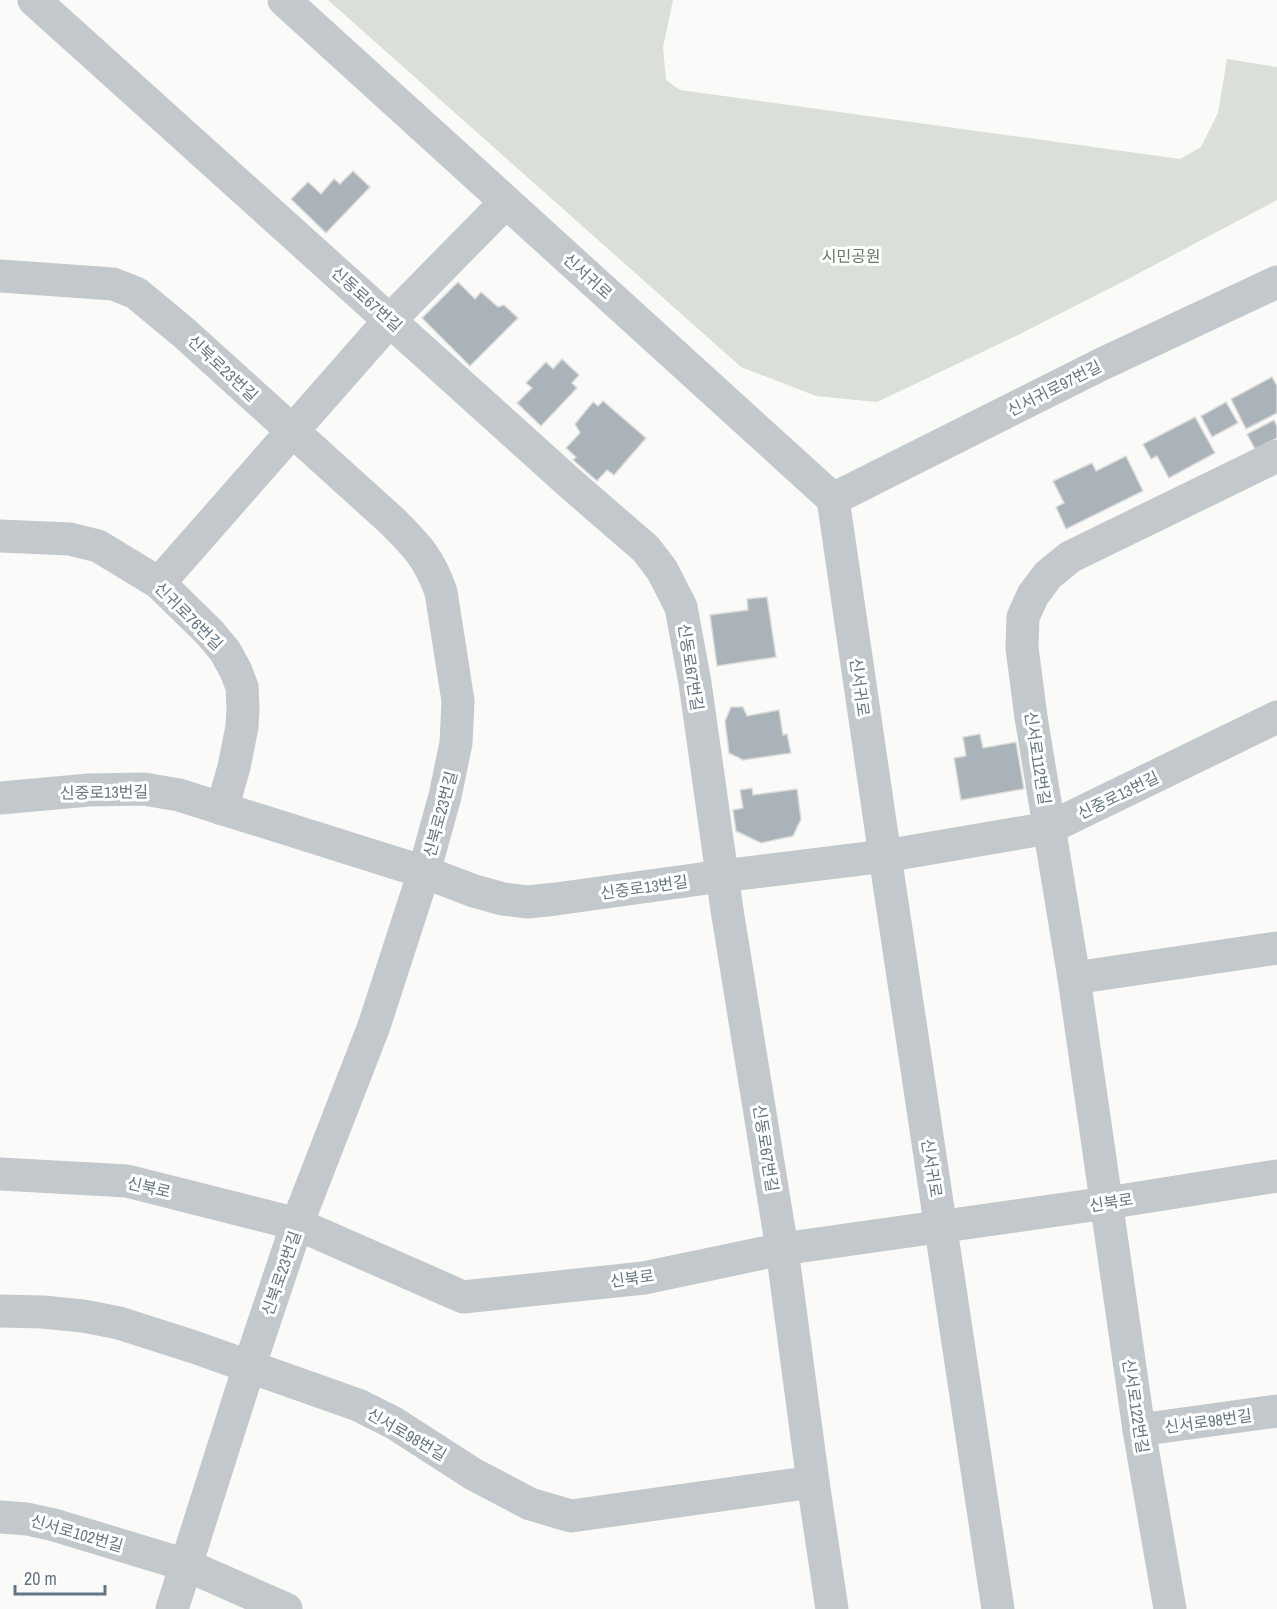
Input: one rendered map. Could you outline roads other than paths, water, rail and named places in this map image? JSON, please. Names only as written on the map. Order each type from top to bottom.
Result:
[{"type":"street","name":"신동로67번길","points":[[34,0],[646,549],[662,570],[681,607],[695,683],[722,876],[782,1249],[832,1609]]},
{"type":"street","name":"신서귀로","points":[[285,0],[833,499],[998,1609]]},
{"type":"street","points":[[159,583],[390,320],[506,202]]},
{"type":"street","name":"신북로23번길","points":[[0,276],[113,284],[136,293],[183,332],[392,521],[428,560],[435,575],[441,592],[458,701],[458,724],[450,775],[424,872],[374,1026],[297,1224],[172,1609]]},
{"type":"street","name":"신서귀로97번길","points":[[833,499],[1102,364],[1277,282]]},
{"type":"street","name":"신서로112번길","points":[[1107,1203],[1074,978],[1031,717],[1022,648],[1023,617],[1033,595],[1048,575],[1070,557],[1277,456]]},
{"type":"street","name":"신귀로76번길","points":[[0,536],[70,539],[98,546],[159,583],[225,651],[242,687],[242,727],[222,809]]},
{"type":"street","name":"신중로13번길","points":[[0,798],[89,790],[144,789],[178,795],[424,872],[474,891],[503,899],[528,902],[885,856],[1049,828],[1277,717]]},
{"type":"street","points":[[1074,978],[1277,948]]},
{"type":"street","name":"신북로","points":[[0,1174],[127,1181],[297,1224],[463,1297],[644,1278],[782,1249],[1107,1203],[1277,1176]]},
{"type":"street","name":"신서로122번길","points":[[1107,1203],[1139,1430],[1170,1609]]},
{"type":"street","name":"신서로98번길","points":[[0,1311],[83,1316],[119,1323],[195,1347],[358,1405],[394,1423],[474,1474],[530,1504],[571,1516],[813,1482]]},
{"type":"street","name":"신서로98번길","points":[[1139,1430],[1277,1411]]},
{"type":"street","name":"신서로102번길","points":[[0,1517],[47,1523],[186,1565],[286,1609]]},
{"type":"park label","name":"시민공원","points":[[851,256]]}]
